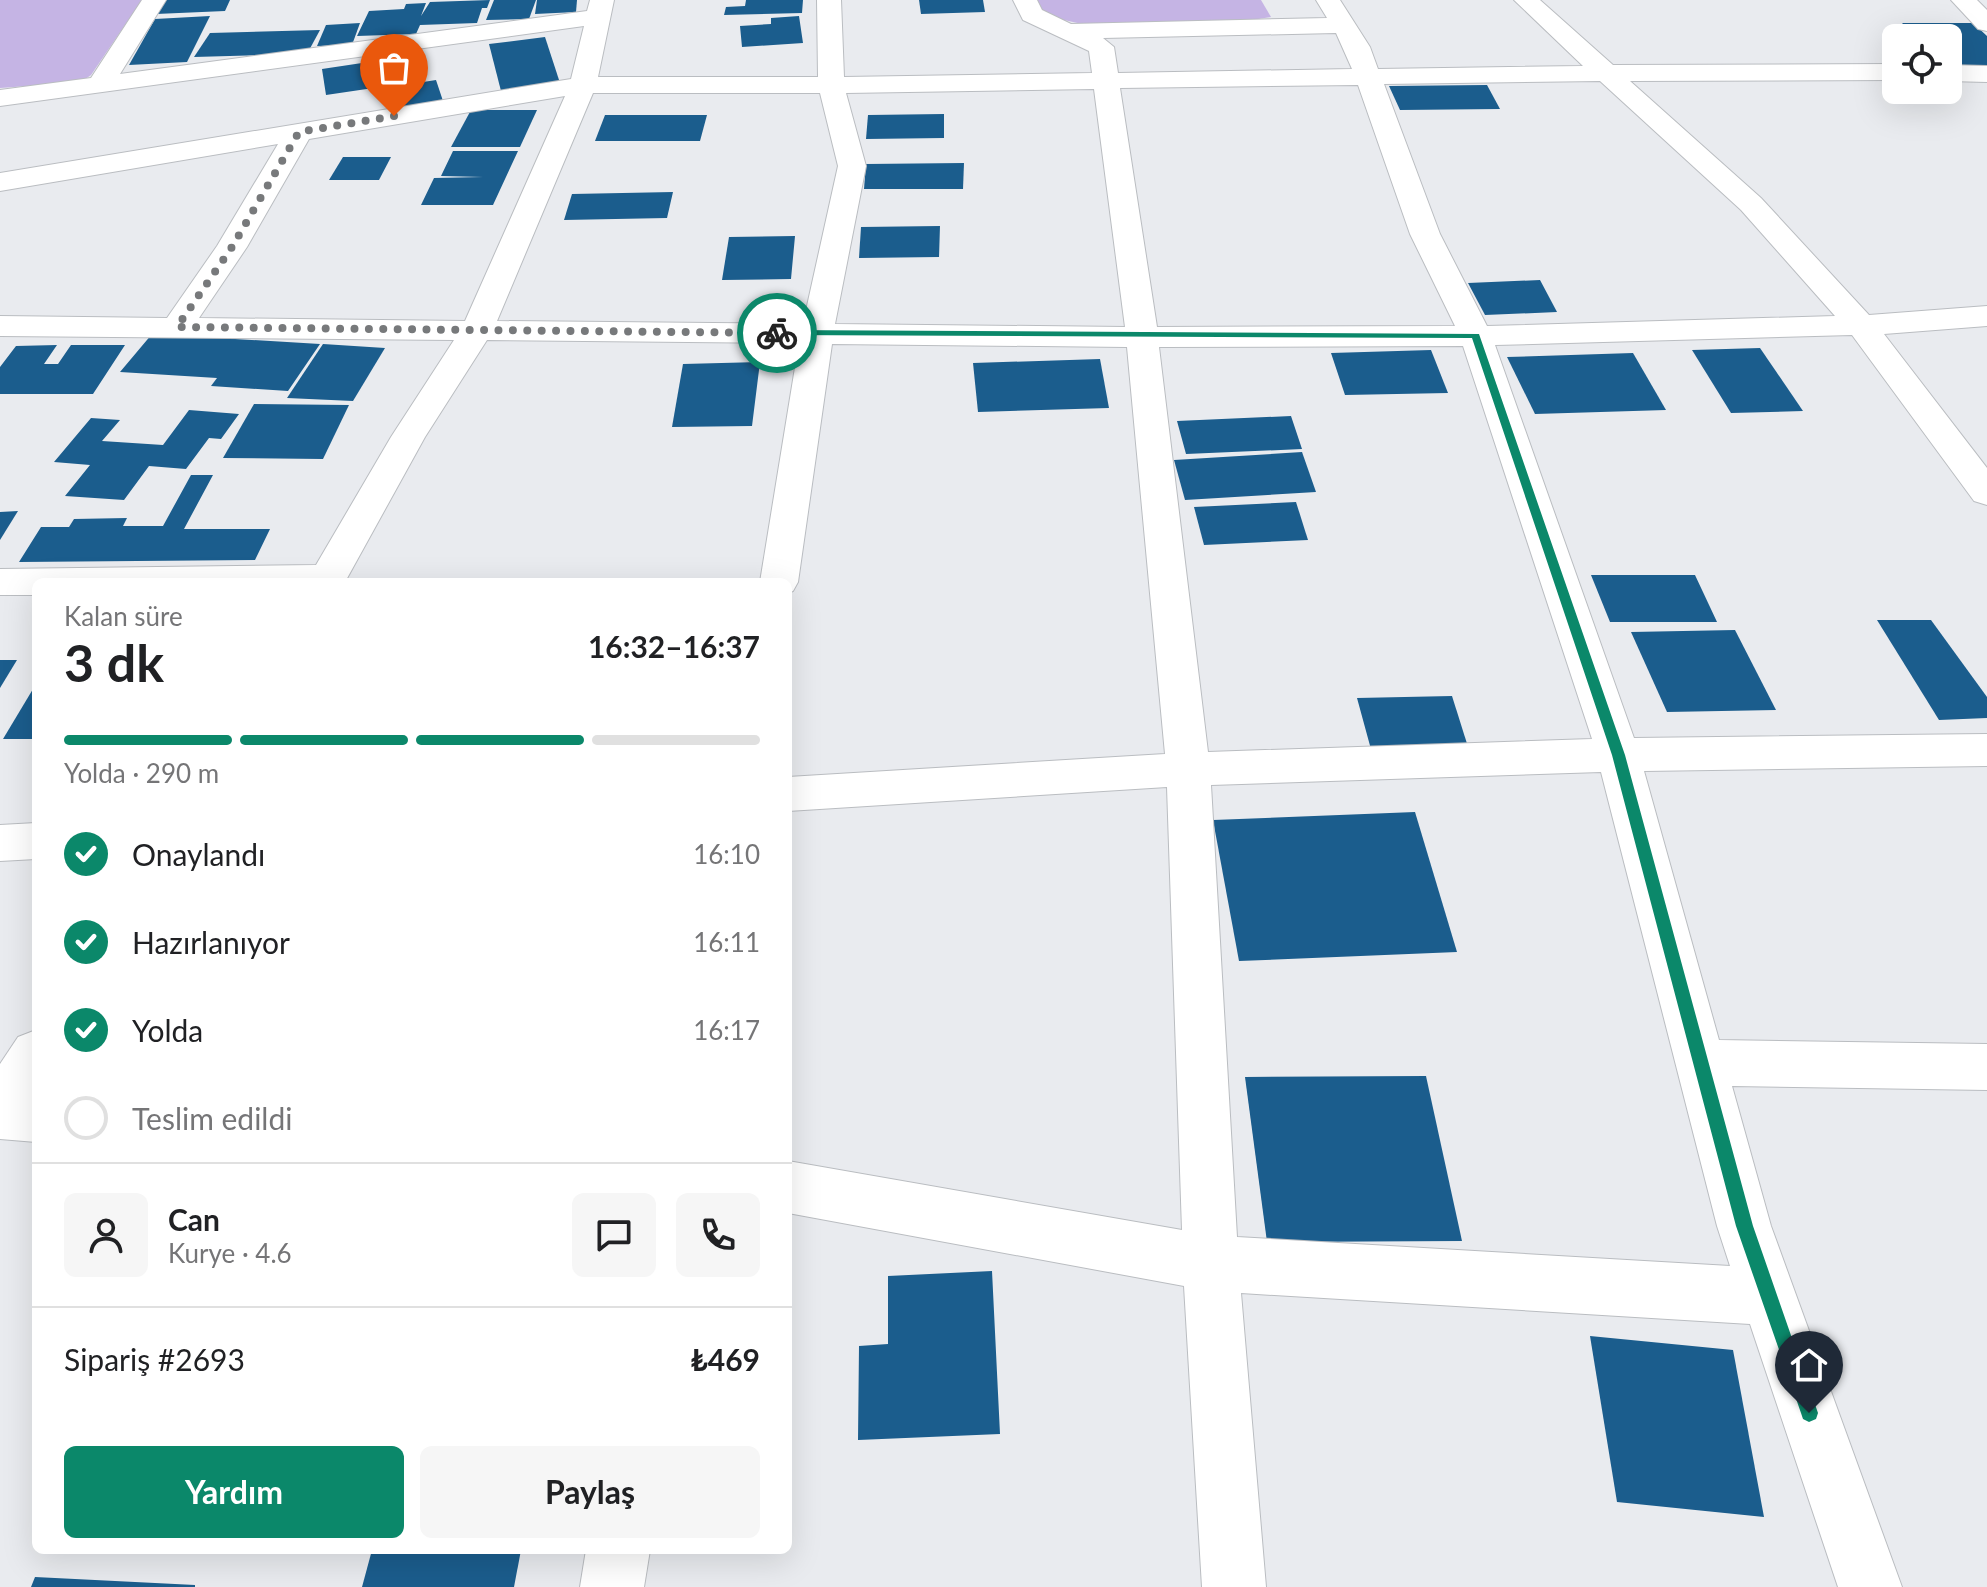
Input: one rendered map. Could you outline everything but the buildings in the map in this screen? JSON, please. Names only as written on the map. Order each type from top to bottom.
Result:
[{"type":"street","points":[[99,86],[154,0]]},
{"type":"street","points":[[780,578],[817,333],[852,166],[831,85],[829,0]]},
{"type":"street","points":[[1025,0],[1032,15],[1101,47],[1142,337],[1188,769],[1211,1263],[1234,1587]]},
{"type":"street","points":[[1526,0],[1751,204],[1860,324],[1987,493]]},
{"type":"street","points":[[1963,0],[1987,24]]},
{"type":"street","points":[[0,98],[99,86],[600,8],[583,85],[477,330],[408,437],[328,578]]},
{"type":"street","points":[[1065,31],[1182,31],[1336,13],[1357,47],[1425,234],[1476,336],[1618,755],[1744,1226],[1870,1587]]},
{"type":"street","points":[[0,182],[583,85],[831,85],[1606,73],[1882,72]]},
{"type":"street","points":[[1962,73],[1987,74]]},
{"type":"street","points":[[177,327],[232,247],[299,132]]},
{"type":"street","points":[[0,326],[1142,337],[1476,336],[1860,324],[1987,316]]},
{"type":"street","points":[[0,582],[32,582]]},
{"type":"street","points":[[792,794],[1188,769],[1618,755],[1987,750]]},
{"type":"street","points":[[0,843],[32,841]]},
{"type":"street","points":[[0,1108],[32,1059]]},
{"type":"street","points":[[1701,1063],[1987,1067]]},
{"type":"street","points":[[0,1115],[32,1118]]},
{"type":"street","points":[[792,1188],[1211,1263],[1769,1297]]},
{"type":"street","points":[[612,1587],[617,1554]]},
{"type":"shaded area","points":[[0,0],[142,0],[91,75],[81,82],[0,88]]},
{"type":"shaded area","points":[[1037,0],[1261,0],[1271,17],[1239,22],[1100,28],[1046,16]]},
{"type":"way so far","points":[[394,116],[299,132],[232,247],[177,327],[777,333]]},
{"type":"route","points":[[777,333],[1142,337],[1476,336],[1618,755],[1744,1226],[1809,1413]]}]
